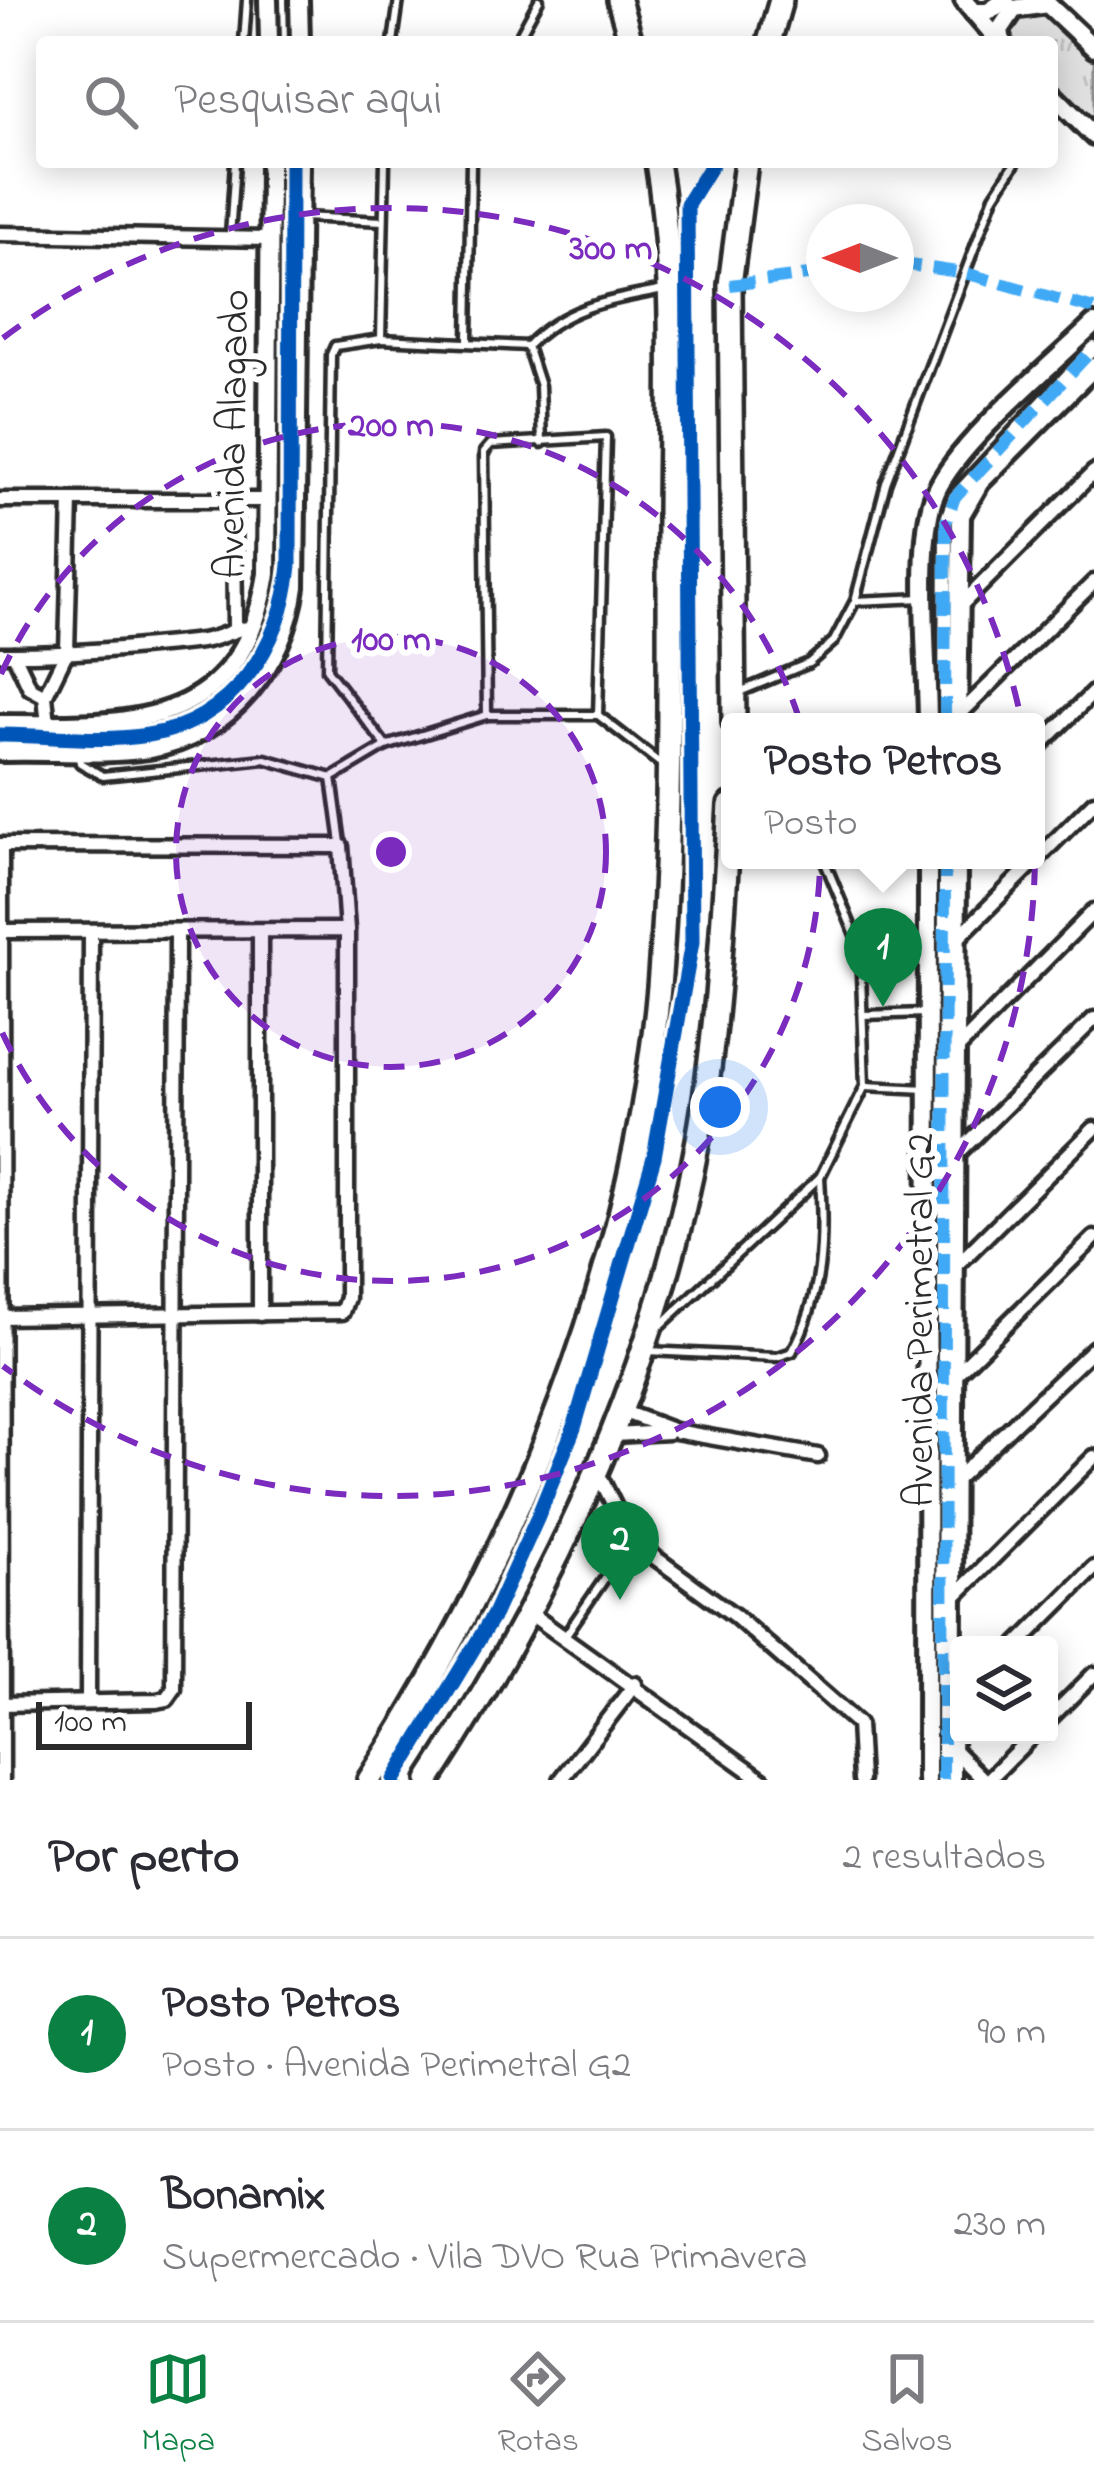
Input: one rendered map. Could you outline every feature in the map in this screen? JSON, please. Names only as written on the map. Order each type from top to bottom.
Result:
[{"type":"highway","points":[[619,0],[629,36]]},
{"type":"highway","points":[[771,36],[781,0]]},
{"type":"highway","points":[[369,1780],[422,1699],[519,1506],[605,1269],[654,1028],[669,770],[668,290],[658,168]]},
{"type":"highway","points":[[734,713],[730,285],[745,168]]},
{"type":"highway","points":[[429,1780],[528,1612],[599,1474],[624,1412],[698,1141],[721,954],[726,869]]},
{"type":"street","points":[[268,0],[268,36]]},
{"type":"street","points":[[299,0],[300,36]]},
{"type":"street","points":[[969,6],[988,12],[1006,0]]},
{"type":"street","points":[[1001,36],[1000,29],[1014,9],[1045,2],[1094,47]]},
{"type":"street","points":[[969,6],[996,36]]},
{"type":"street","points":[[1058,104],[1094,136]]},
{"type":"street","name":"Avenida Alagado","points":[[0,724],[135,722],[190,704],[231,667],[267,574],[270,168]]},
{"type":"street","name":"Avenida Alagado","points":[[9,751],[152,749],[179,741],[228,712],[282,644],[296,587],[300,168]]},
{"type":"street","points":[[0,234],[270,239]]},
{"type":"street","points":[[928,713],[930,511],[941,482],[1094,324]]},
{"type":"street","points":[[954,713],[946,523],[955,496],[1094,348]]},
{"type":"street","points":[[954,713],[957,533],[968,498],[1094,367]]},
{"type":"street","points":[[957,610],[1094,472]]},
{"type":"street","points":[[0,500],[268,500]]},
{"type":"street","points":[[9,751],[41,743],[46,696],[67,651],[71,500]]},
{"type":"street","points":[[7,654],[212,640],[245,627],[234,500]]},
{"type":"street","points":[[961,713],[1094,582]]},
{"type":"street","points":[[7,654],[30,688],[46,696]]},
{"type":"street","points":[[1045,740],[1094,692]]},
{"type":"street","points":[[45,724],[55,744],[77,751]]},
{"type":"street","points":[[1045,851],[1094,802]]},
{"type":"street","points":[[1,1317],[325,1316],[338,1314],[346,1306],[347,930],[341,846],[0,844],[2,932],[1,1317],[2,1780]]},
{"type":"street","name":"Avenida Perimetral G2","points":[[927,1780],[941,1650],[942,1183],[929,1089],[928,869]]},
{"type":"street","points":[[942,1183],[944,869]]},
{"type":"street","name":"Avenida Perimetral G2","points":[[950,1684],[941,1650],[941,1602],[951,1484],[955,1267],[941,1222],[942,1183],[955,1156],[957,869]]},
{"type":"street","points":[[956,940],[1027,869]]},
{"type":"street","points":[[955,1052],[1094,911]]},
{"type":"street","points":[[2,932],[347,930]]},
{"type":"street","points":[[88,1702],[91,932]]},
{"type":"street","points":[[1,1704],[156,1701],[166,1699],[174,1689],[177,934]]},
{"type":"street","points":[[260,934],[260,1314]]},
{"type":"street","points":[[955,1156],[1094,1018]]},
{"type":"street","points":[[955,1267],[1094,1129]]},
{"type":"street","points":[[954,1377],[1094,1238]]},
{"type":"street","points":[[951,1484],[1094,1348]]},
{"type":"street","points":[[624,1412],[675,1432],[818,1456]]},
{"type":"street","points":[[614,1435],[675,1432]]},
{"type":"street","points":[[941,1602],[1094,1457]]},
{"type":"street","points":[[599,1474],[631,1540],[735,1616],[858,1724],[861,1780]]},
{"type":"street","points":[[1026,1636],[1094,1568]]},
{"type":"street","points":[[528,1612],[764,1780]]},
{"type":"street","points":[[941,1650],[947,1780]]},
{"type":"street","points":[[1058,1710],[1094,1674]]},
{"type":"street","points":[[561,1780],[634,1684]]},
{"type":"street","name":"Avenida Perimetral G2","points":[[947,1780],[952,1744]]},
{"type":"street","points":[[952,1748],[986,1780],[1024,1744]]},
{"type":"lane","points":[[244,36],[247,0]]},
{"type":"lane","points":[[394,36],[399,0]]},
{"type":"lane","points":[[519,36],[539,0]]},
{"type":"lane","points":[[230,238],[235,168]]},
{"type":"lane","points":[[381,339],[385,168]]},
{"type":"lane","points":[[468,341],[471,168]]},
{"type":"lane","points":[[734,694],[809,663],[834,641],[855,601],[886,483],[994,196],[1012,168]]},
{"type":"lane","points":[[300,217],[383,220]]},
{"type":"lane","points":[[527,346],[552,320],[597,303],[668,290]]},
{"type":"lane","points":[[386,746],[327,670],[335,346],[381,339],[527,346]]},
{"type":"lane","points":[[527,346],[540,386],[542,444]]},
{"type":"lane","points":[[487,715],[484,452],[490,444],[606,436],[598,715]]},
{"type":"lane","points":[[855,601],[928,598]]},
{"type":"lane","points":[[77,751],[80,763],[103,776],[265,759],[332,778],[386,746],[487,715],[598,715],[669,770]]},
{"type":"lane","points":[[332,778],[341,846]]},
{"type":"lane","points":[[646,1344],[820,1178],[865,1086],[860,947],[828,869]]},
{"type":"lane","points":[[862,1015],[929,1013]]},
{"type":"lane","points":[[865,1086],[929,1089]]},
{"type":"lane","points":[[646,1344],[777,1357],[792,1352],[806,1327],[824,1256],[820,1178]]},
{"type":"lane","points":[[565,1636],[631,1540]]},
{"type":"green space","points":[[1028,12],[1046,13],[1094,60],[1094,132],[1058,96],[1058,36],[1011,36],[1016,22]]},
{"type":"marked path","points":[[914,266],[965,273],[1094,309]]},
{"type":"marked path","points":[[730,285],[806,275]]},
{"type":"marked path","points":[[945,713],[946,522],[955,497],[1094,348]]},
{"type":"marked path","points":[[943,1780],[945,869]]},
{"type":"cycle path","points":[[0,735],[112,738],[178,727],[228,697],[264,651],[277,623],[290,565],[291,168]]},
{"type":"cycle path","points":[[394,1780],[493,1616],[537,1519],[574,1428],[654,1157],[692,942],[687,204],[709,168]]},
{"type":"place","name":"Posto Petros","points":[[883,1007]]},
{"type":"place","name":"Bonamix","points":[[620,1600]]}]
